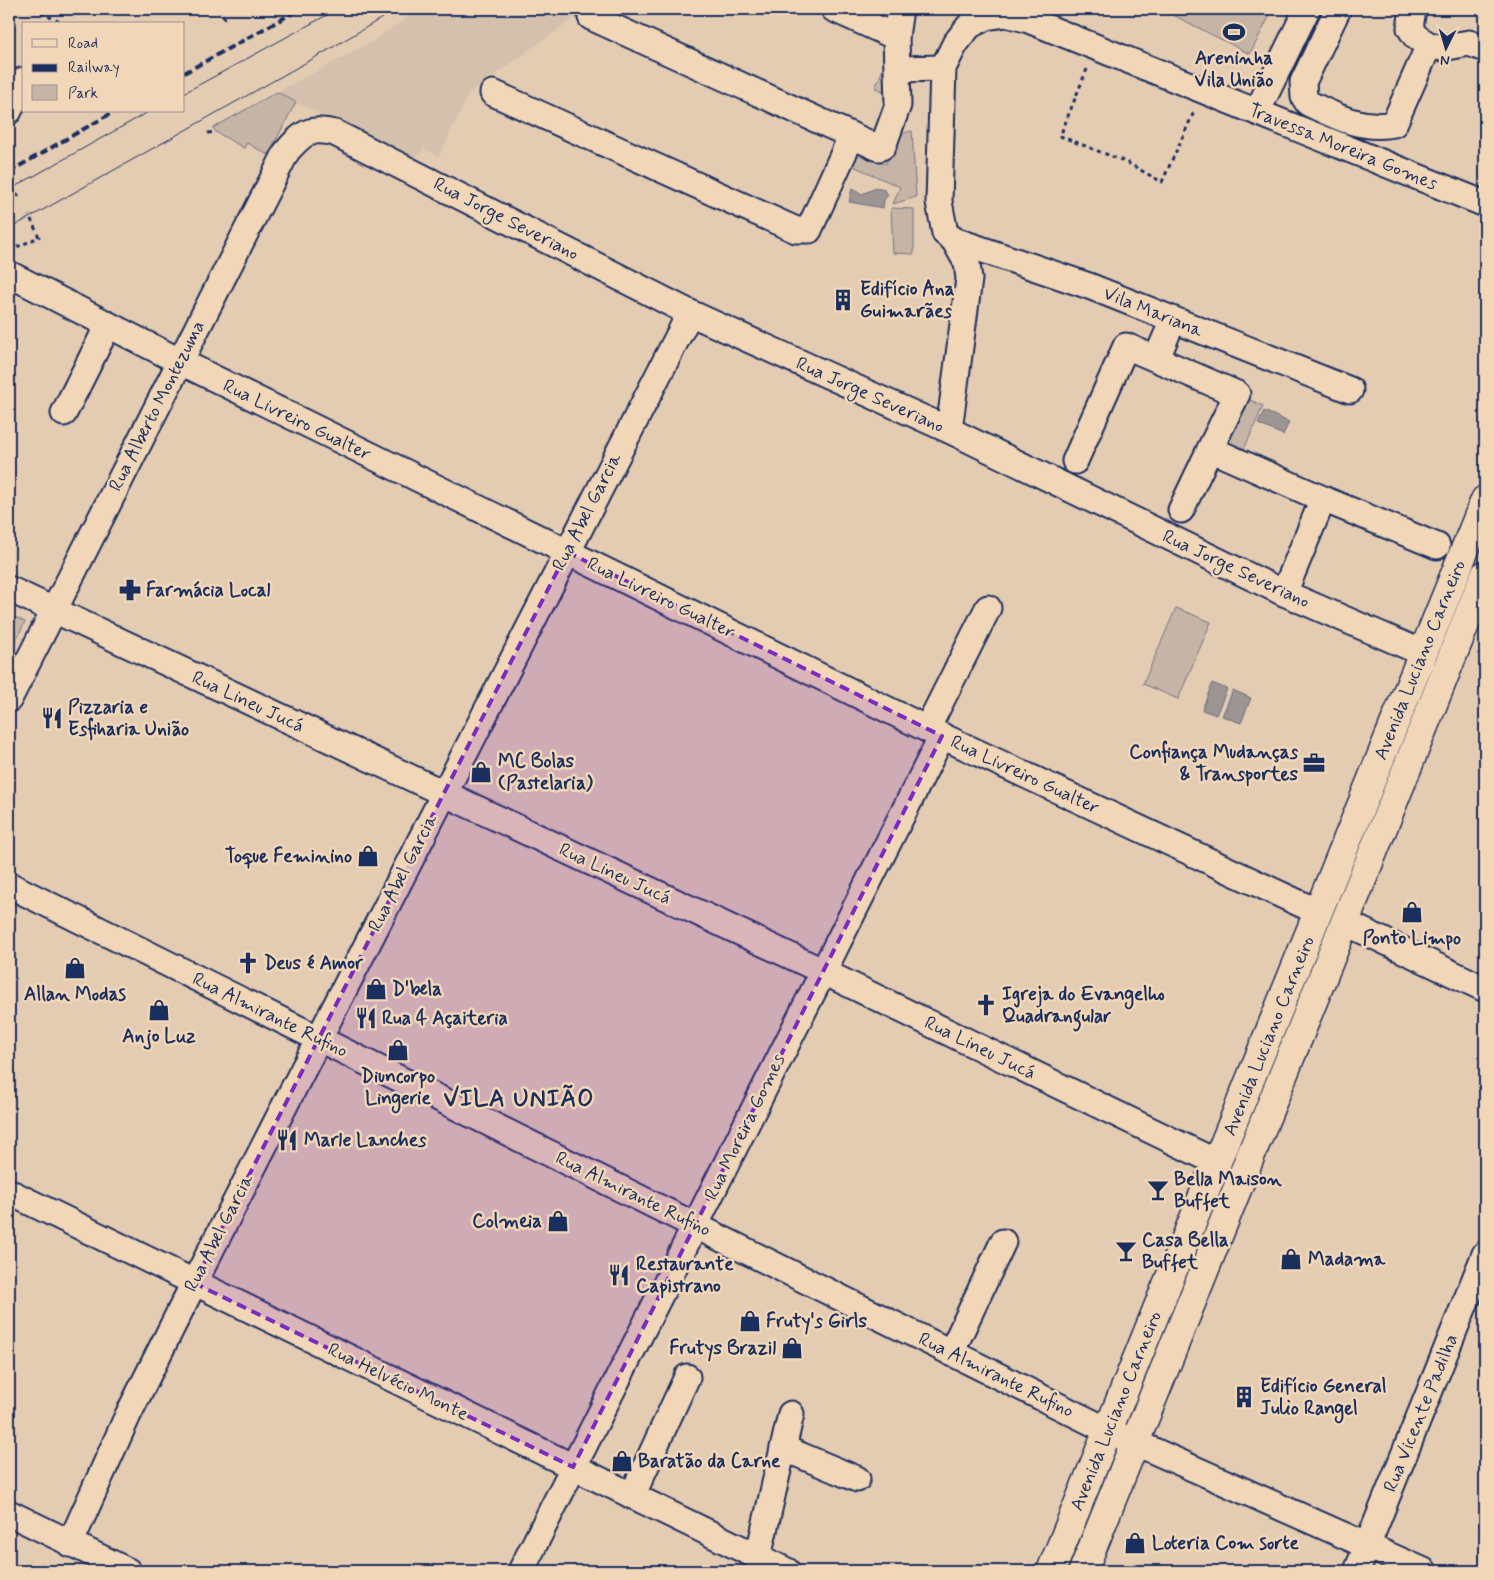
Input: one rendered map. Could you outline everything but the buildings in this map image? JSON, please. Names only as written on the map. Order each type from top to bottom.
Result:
[{"type":"main road","name":"Avenida Luciano Carneiro","points":[[1050,1571],[1218,1163],[1485,500]]},
{"type":"main road","name":"Avenida Luciano Carneiro","points":[[1083,1571],[1485,575]]},
{"type":"street","points":[[834,9],[896,37]]},
{"type":"street","points":[[591,17],[875,148],[883,146],[898,105],[896,37],[900,9]]},
{"type":"street","points":[[1257,112],[1307,9]]},
{"type":"street","points":[[1338,9],[1303,82],[1304,97],[1308,104],[1350,123],[1380,127],[1394,124],[1429,45]]},
{"type":"street","points":[[1413,9],[1410,28],[1416,37],[1429,45],[1442,48],[1469,43],[1485,49]]},
{"type":"street","name":"Travessa Moreira Gomes","points":[[943,68],[955,44],[969,26],[986,17],[1006,14],[1026,19],[1485,204]]},
{"type":"street","points":[[898,69],[943,68],[939,202],[945,233],[954,240],[967,262],[969,279],[949,430]]},
{"type":"street","points":[[9,111],[19,76]]},
{"type":"street","points":[[493,93],[796,230],[809,230],[851,137]]},
{"type":"street","name":"Rua Alberto Montezuma","points":[[9,699],[287,151],[300,136],[313,130],[322,130]]},
{"type":"street","name":"Rua Jorge Severiano","points":[[322,130],[335,133],[690,313],[949,430],[1284,593],[1423,653]]},
{"type":"street","name":"Vila Mariana","points":[[954,240],[1089,286],[1350,390]]},
{"type":"street","name":"Rua Livreiro Gualter","points":[[9,274],[179,362],[934,733],[1318,912]]},
{"type":"street","name":"Rua Abel Garcia","points":[[70,1544],[128,1415],[194,1283],[566,552],[690,313]]},
{"type":"street","points":[[1159,353],[1173,320]]},
{"type":"street","points":[[64,413],[108,325]]},
{"type":"street","points":[[1075,461],[1126,346],[1236,394],[1181,510]]},
{"type":"street","points":[[1210,449],[1323,499],[1437,546]]},
{"type":"street","points":[[1284,593],[1323,499]]},
{"type":"street","name":"Rua Lineu Jucá","points":[[9,590],[822,972],[1218,1163]]},
{"type":"street","name":"Rua Moreira Gomes","points":[[521,1571],[697,1225],[822,972],[934,733],[988,608]]},
{"type":"street","name":"Rua Almirante Rufino","points":[[9,885],[1107,1430],[1424,1571]]},
{"type":"street","points":[[1344,922],[1485,989]]},
{"type":"street","name":"Rua Helvécio Monte","points":[[9,1192],[786,1571]]},
{"type":"street","points":[[951,1353],[1003,1242]]},
{"type":"street","name":"Rua Vicente Padilha","points":[[1357,1571],[1485,1254]]},
{"type":"street","points":[[632,1496],[687,1378]]},
{"type":"street","points":[[758,1557],[790,1414]]},
{"type":"street","points":[[783,1448],[857,1479]]},
{"type":"street","points":[[9,1514],[128,1571]]},
{"type":"path","points":[[34,9],[60,22]]},
{"type":"path","points":[[218,9],[226,20]]},
{"type":"path","points":[[1090,61],[1060,136],[1126,162],[1162,182],[1196,109]]},
{"type":"path","points":[[208,132],[216,132]]},
{"type":"path","points":[[9,180],[19,197]]},
{"type":"path","points":[[18,247],[40,237],[29,215]]},
{"type":"highlighted area","points":[[567,552],[942,736],[573,1467],[194,1283]]},
{"type":"shaded area","points":[[420,9],[587,9],[469,93],[439,157],[424,148],[416,159],[355,132],[277,92],[370,43]]},
{"type":"shaded area","points":[[852,188],[862,194],[876,188],[885,190],[888,195],[884,200],[883,208],[849,202]]},
{"type":"shaded area","points":[[1264,411],[1289,422],[1283,435],[1258,424]]},
{"type":"shaded area","points":[[1212,683],[1227,689],[1216,715],[1202,710]]},
{"type":"shaded area","points":[[1233,690],[1251,698],[1241,723],[1222,716]]},
{"type":"shaded area","points":[[41,1561],[62,1571],[36,1571]]},
{"type":"green space","name":"Areninha Vila União","points":[[1161,9],[1273,9],[1250,54]]},
{"type":"green space","points":[[890,53],[894,95],[875,88]]},
{"type":"green space","points":[[277,92],[296,102],[268,155],[247,143],[244,148],[216,132],[213,128]]},
{"type":"green space","points":[[912,131],[916,197],[893,204],[900,187],[851,165],[856,153],[859,152],[886,164],[897,138],[906,132]]},
{"type":"green space","points":[[891,208],[914,209],[914,254],[893,253]]},
{"type":"green space","points":[[1246,398],[1263,406],[1242,454],[1225,446]]},
{"type":"green space","points":[[1176,608],[1211,622],[1178,699],[1143,684]]},
{"type":"green space","points":[[9,614],[25,622],[9,654]]},
{"type":"tram line","points":[[185,92],[338,9]]},
{"type":"tram line","points":[[9,229],[323,53],[397,9]]},
{"type":"tram line","points":[[9,190],[148,112]]},
{"type":"railway","points":[[185,72],[300,9]]},
{"type":"railway","points":[[9,172],[113,112]]},
{"type":"place","name":"Areninha Vila União","points":[[1234,32]]},
{"type":"place","name":"Edifício Ana Guimarães","points":[[843,300]]},
{"type":"place","name":"Farmácia Local","points":[[130,590]]},
{"type":"place","name":"Pizzaria e Esfiharia União","points":[[52,718]]},
{"type":"place","name":"Confiança Mudanças & Transportes","points":[[1314,763]]},
{"type":"place","name":"MC Bolas (Pastelaria)","points":[[481,772]]},
{"type":"place","name":"Toque Feminino","points":[[368,856]]},
{"type":"place","name":"Ponto Limpo","points":[[1412,912]]},
{"type":"place","name":"Deus é Amor","points":[[248,963]]},
{"type":"place","name":"Allan Modas","points":[[75,968]]},
{"type":"place","name":"D'bela","points":[[376,989]]},
{"type":"place","name":"Igreja do Evangelho Quadrangular","points":[[986,1005]]},
{"type":"place","name":"Anjo Luz","points":[[159,1010]]},
{"type":"place","name":"Rua 4 Açaiteria","points":[[366,1018]]},
{"type":"place","name":"Diuncorpo Lingerie","points":[[398,1050]]},
{"type":"place","name":"Marle Lanches","points":[[287,1140]]},
{"type":"place","name":"Bella Maison Buffet","points":[[1158,1190]]},
{"type":"place","name":"Colmeia","points":[[558,1221]]},
{"type":"place","name":"Casa Bella Buffet","points":[[1126,1251]]},
{"type":"place","name":"Madama","points":[[1291,1259]]},
{"type":"place","name":"Restaurante Capistrano","points":[[619,1275]]},
{"type":"place","name":"Fruty's Girls","points":[[750,1321]]},
{"type":"place","name":"Frutys Brazil","points":[[792,1348]]},
{"type":"place","name":"Edifício General Julio Rangel","points":[[1244,1397]]},
{"type":"place","name":"Baratão da Carne","points":[[622,1461]]},
{"type":"place","name":"Loteria Com sorte","points":[[1135,1543]]},
{"type":"district","name":"VILA UNIÃO","points":[[519,1099]]}]
